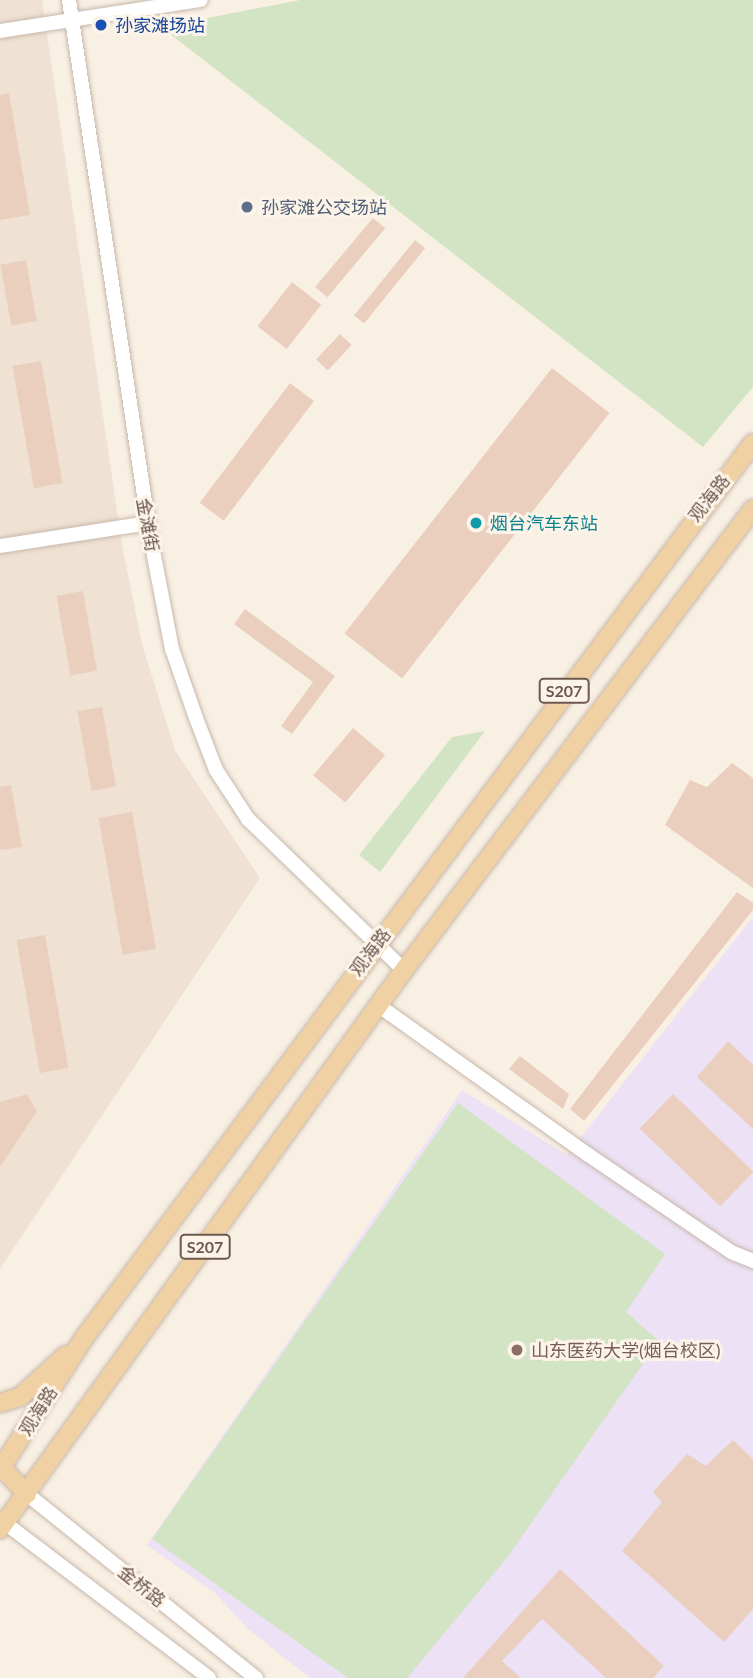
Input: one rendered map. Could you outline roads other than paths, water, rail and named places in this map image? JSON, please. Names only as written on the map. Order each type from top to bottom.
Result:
[{"type":"main road","name":"观海路","points":[[1,1468],[84,1338],[377,942],[753,443]]},
{"type":"main road","name":"S207","points":[[2,1524],[27,1494],[378,1005],[753,509]]},
{"type":"main road","points":[[0,1403],[20,1397],[84,1338]]},
{"type":"main road","points":[[1,1468],[27,1494]]},
{"type":"street","name":"金滩街","points":[[69,0],[148,523],[172,649],[216,770],[248,819],[404,970]]},
{"type":"street","points":[[0,31],[201,0]]},
{"type":"street","points":[[0,546],[148,523]]},
{"type":"street","points":[[378,1005],[631,1184],[731,1252],[753,1261]]},
{"type":"street","name":"金桥路","points":[[27,1494],[256,1678]]},
{"type":"street","name":"金桥路","points":[[2,1524],[209,1678]]},
{"type":"place","name":"孙家滩场站","points":[[101,25]]},
{"type":"place","name":"孙家滩公交场站","points":[[247,207]]},
{"type":"place","name":"烟台汽车东站","points":[[476,523]]},
{"type":"place","name":"山东医药大学(烟台校区)","points":[[517,1350]]}]
